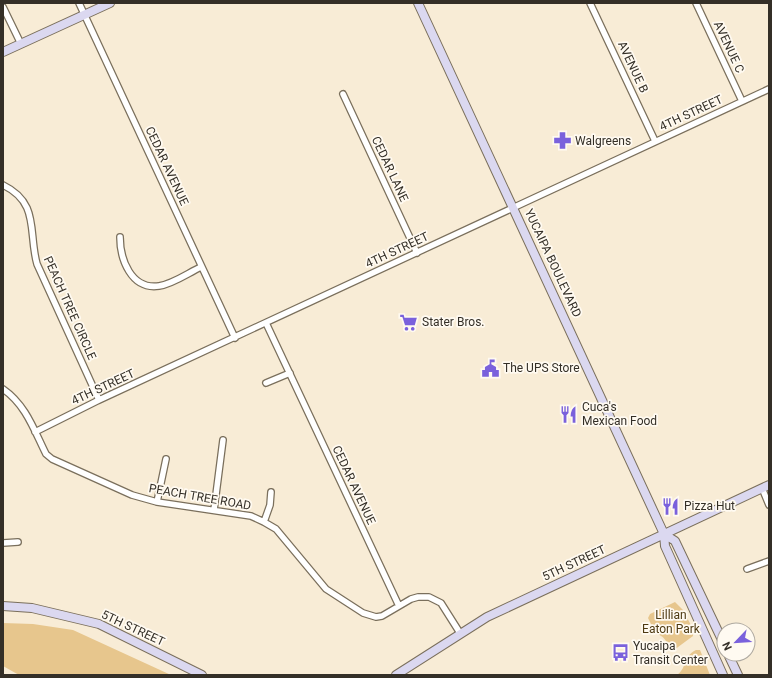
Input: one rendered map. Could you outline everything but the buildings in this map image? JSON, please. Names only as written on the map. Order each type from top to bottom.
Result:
[{"type":"main road","points":[[3,52],[110,3]]},
{"type":"main road","name":"YUCAIPA BOULEVARD","points":[[418,3],[514,207],[664,534],[664,546],[723,675]]},
{"type":"main road","name":"5TH STREET","points":[[396,675],[460,633],[512,605],[765,486]]},
{"type":"main road","name":"YUCAIPA BOULEVARD","points":[[664,534],[675,541],[716,627]]},
{"type":"main road","name":"5TH STREET","points":[[3,606],[32,608],[99,624],[202,675]]},
{"type":"main road","points":[[732,662],[738,675]]},
{"type":"street","name":"CEDAR AVENUE","points":[[79,3],[234,338]]},
{"type":"street","name":"AVENUE B","points":[[590,3],[655,141]]},
{"type":"street","name":"AVENUE C","points":[[696,3],[742,101]]},
{"type":"street","points":[[3,6],[20,44]]},
{"type":"street","name":"4TH STREET","points":[[35,432],[99,400],[769,89]]},
{"type":"street","name":"CEDAR LANE","points":[[343,94],[417,253]]},
{"type":"street","name":"PEACH TREE CIRCLE","points":[[3,185],[18,195],[28,208],[33,226],[34,254],[37,264],[99,400]]},
{"type":"street","points":[[120,237],[120,250],[125,264],[134,278],[148,286],[160,286],[201,267]]},
{"type":"street","name":"CEDAR AVENUE","points":[[266,323],[398,606]]},
{"type":"street","points":[[266,384],[290,372]]},
{"type":"street","points":[[3,390],[17,400],[25,410],[35,432]]},
{"type":"street","name":"PEACH TREE ROAD","points":[[35,432],[46,454],[52,459],[132,495],[158,502],[251,516],[264,522],[276,529],[326,589],[363,613],[376,617],[388,613],[398,606],[418,597],[429,597],[436,600],[447,610],[460,633]]},
{"type":"street","points":[[214,510],[223,440]]},
{"type":"street","points":[[158,502],[166,459]]},
{"type":"street","points":[[765,486],[769,505]]},
{"type":"street","name":"PEACH TREE ROAD","points":[[264,522],[270,505],[271,492]]},
{"type":"street","points":[[3,543],[18,542]]},
{"type":"street","points":[[747,569],[769,561]]},
{"type":"green space","name":"Lillian Eaton Park","points":[[675,602],[683,610],[693,629],[693,636],[674,650],[660,635],[656,634],[648,618],[650,614]]},
{"type":"green space","points":[[3,623],[33,624],[73,630],[171,675],[19,675],[3,666]]},
{"type":"green space","points":[[696,650],[700,650],[710,675],[677,675],[683,669],[689,656]]},
{"type":"place","name":"Walgreens","points":[[562,141]]},
{"type":"place","name":"Stater Bros.","points":[[409,322]]},
{"type":"place","name":"The UPS Store","points":[[490,368]]},
{"type":"place","name":"Cuca's Mexican Food","points":[[569,414]]},
{"type":"place","name":"Pizza Hut","points":[[671,506]]},
{"type":"place","name":"Yucaipa Transit Center","points":[[620,653]]}]
